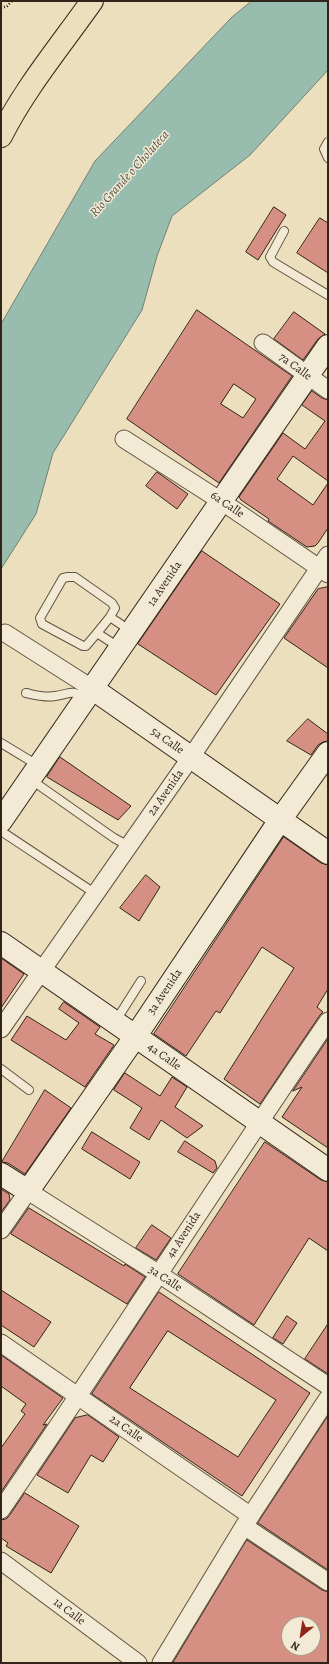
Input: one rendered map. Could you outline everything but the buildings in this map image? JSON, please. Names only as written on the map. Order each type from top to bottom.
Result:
[{"type":"main road","points":[[1,114],[18,86],[80,1]]},
{"type":"main road","points":[[1,136],[26,93],[92,1]]},
{"type":"street","name":"7a Calle","points":[[263,343],[328,390]]},
{"type":"street","name":"1a Avenida","points":[[1,822],[328,346]]},
{"type":"street","name":"6a Calle","points":[[124,439],[325,566]]},
{"type":"street","name":"2a Avenida","points":[[1,1029],[325,566]]},
{"type":"street","name":"5a Calle","points":[[4,633],[90,693],[191,757],[328,853]]},
{"type":"street","name":"3a Avenida","points":[[1,1230],[135,1038],[280,820],[328,753]]},
{"type":"street","name":"4a Calle","points":[[1,943],[43,970],[135,1038],[328,1170]]},
{"type":"street","name":"4a Avenida","points":[[1,1510],[79,1396],[259,1122],[328,1021]]},
{"type":"street","name":"3a Calle","points":[[1,1174],[159,1274],[328,1386]]},
{"type":"street","name":"2a Calle","points":[[1,1343],[79,1396],[328,1582]]},
{"type":"street","points":[[161,1663],[247,1521],[328,1398]]},
{"type":"street","name":"1a Calle","points":[[1,1561],[138,1663]]},
{"type":"lane","points":[[328,142],[324,149],[328,158]]},
{"type":"lane","points":[[284,231],[270,257],[273,262],[328,295]]},
{"type":"lane","points":[[68,576],[75,578],[112,603],[115,608],[110,617],[97,633],[86,646],[83,646],[42,624],[40,618],[63,578],[68,576]]},
{"type":"lane","points":[[110,617],[126,640]]},
{"type":"lane","points":[[97,633],[126,640]]},
{"type":"lane","points":[[26,693],[46,697],[73,691],[90,693]]},
{"type":"lane","points":[[1,743],[114,838],[129,846]]},
{"type":"lane","points":[[1,831],[96,894]]},
{"type":"lane","points":[[114,1022],[142,981]]},
{"type":"lane","points":[[1,1069],[29,1090]]},
{"type":"path","points":[[1,8],[7,6],[12,1]]},
{"type":"water","name":"Río Grande o Choluteca","points":[[252,1],[328,1],[328,70],[250,155],[172,216],[157,256],[142,310],[53,453],[36,514],[1,569],[1,324],[95,161],[232,17]]}]
